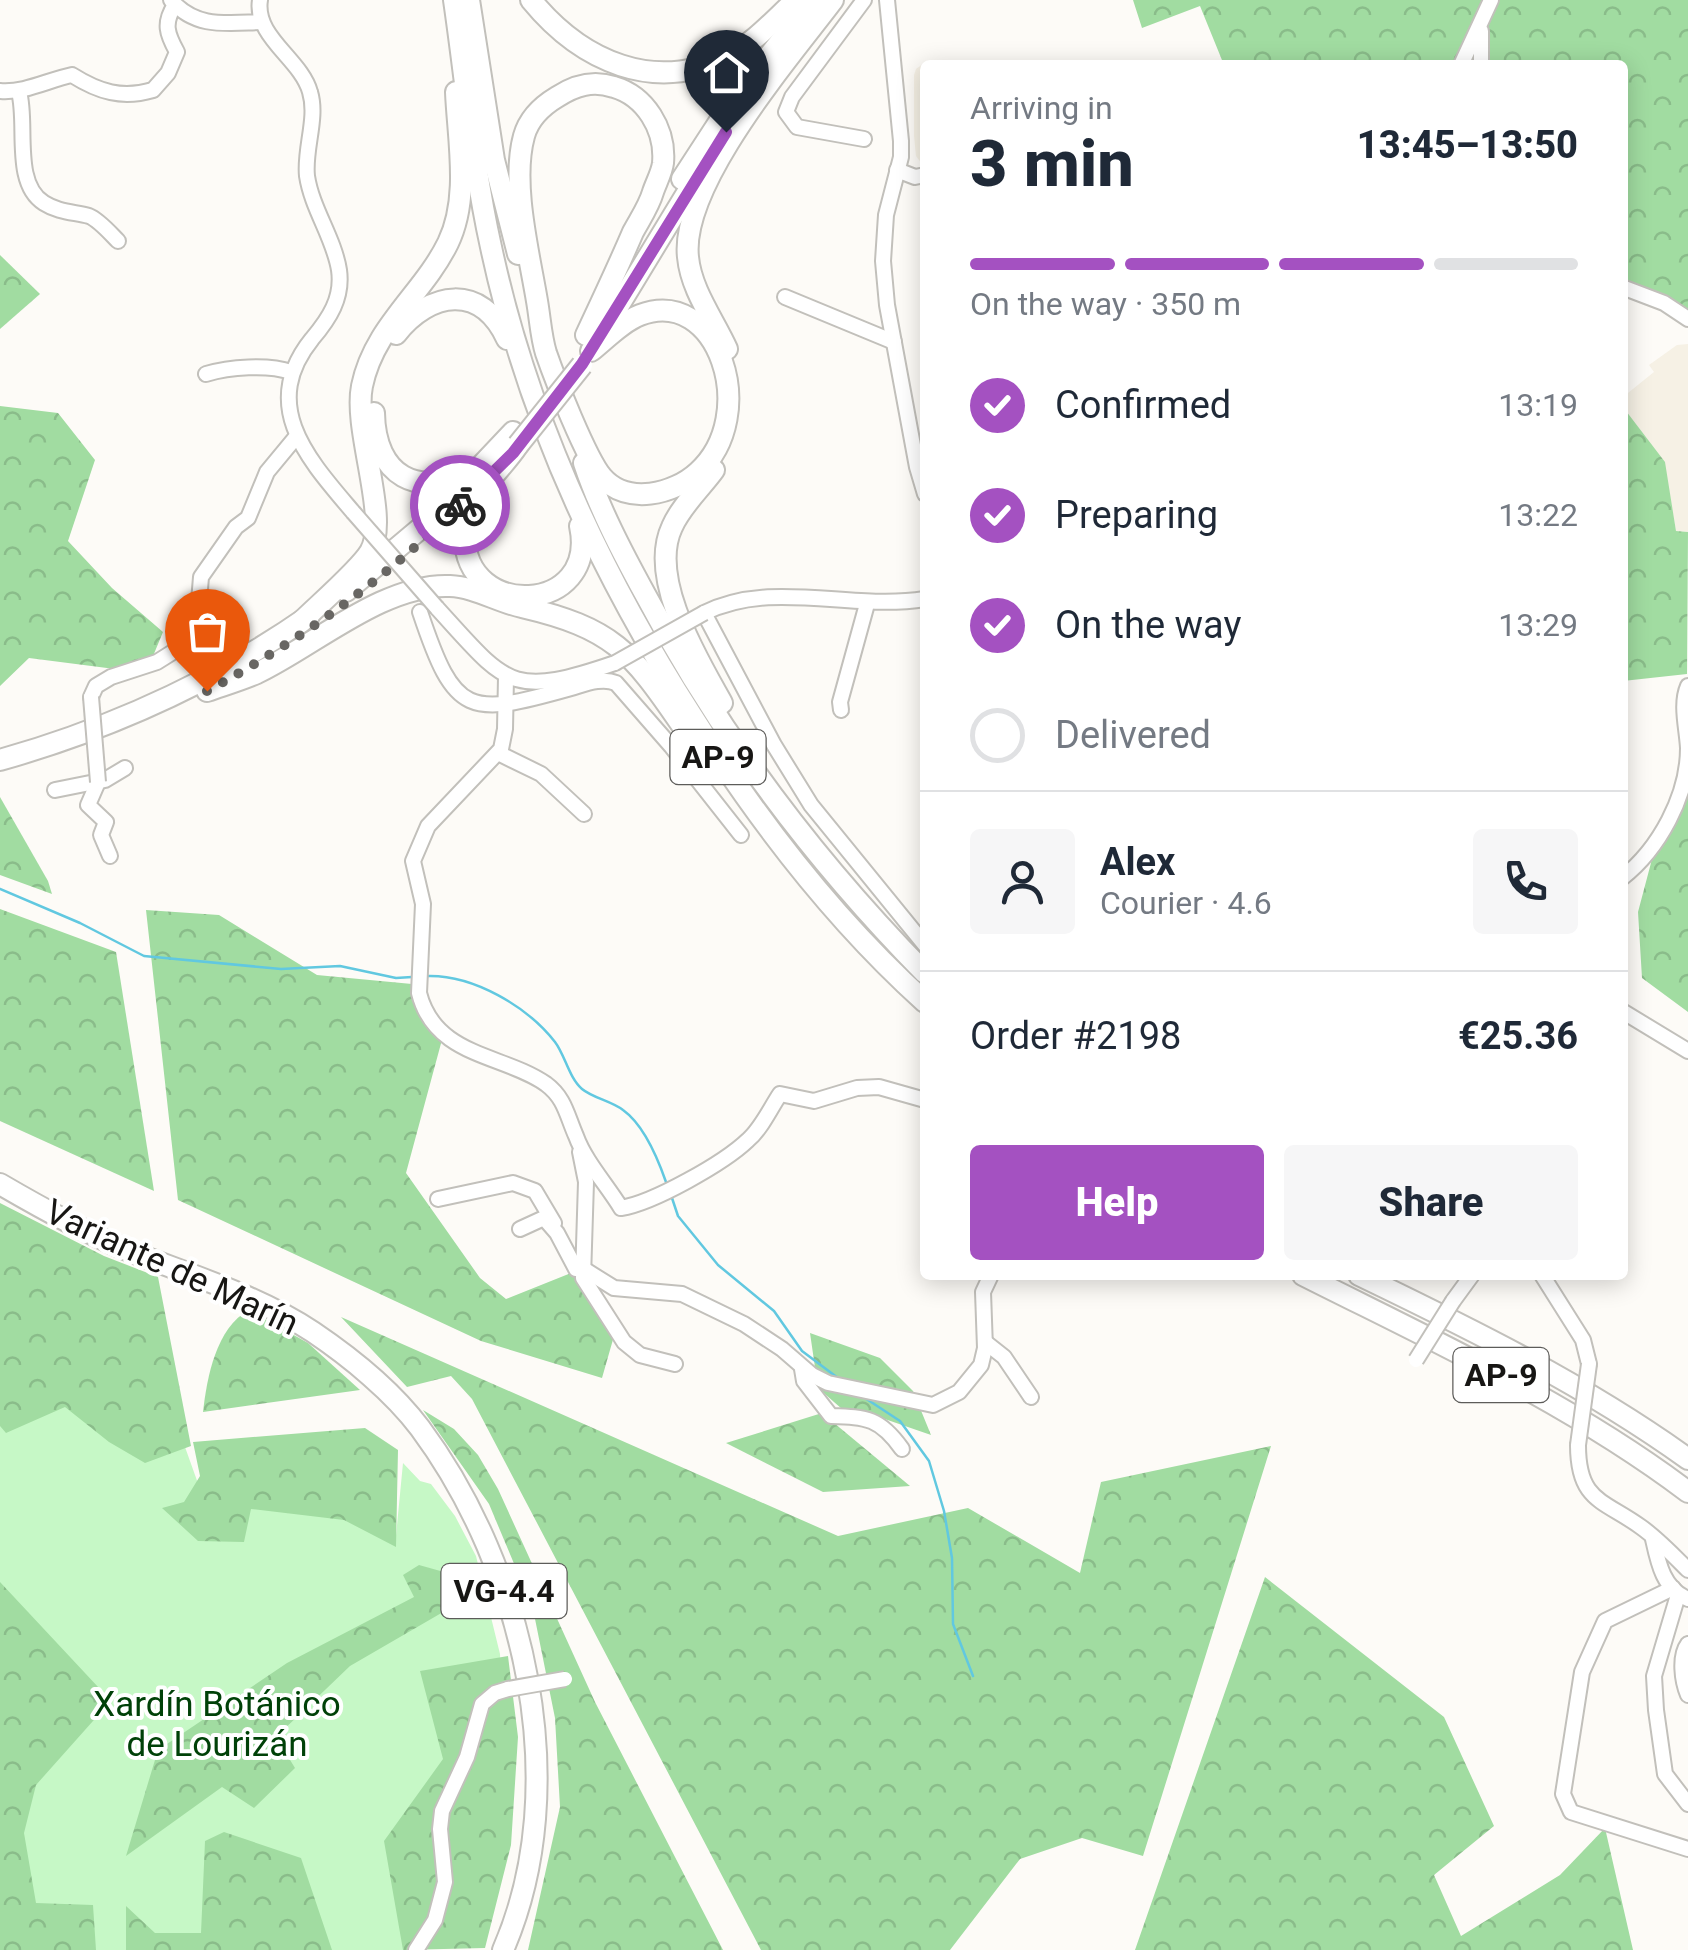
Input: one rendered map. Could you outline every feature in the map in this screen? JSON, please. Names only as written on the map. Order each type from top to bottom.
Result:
[{"type":"highway","name":"AP-9","points":[[453,0],[490,245],[530,386],[563,476],[640,634],[724,766],[805,877],[852,932],[920,997]]},
{"type":"highway","points":[[300,622],[371,550],[376,520],[360,423],[362,389],[384,330],[436,264],[450,240],[457,216],[460,187],[453,0]]},
{"type":"highway","name":"AP-9","points":[[469,0],[494,160],[545,351],[590,482],[623,554],[689,674],[784,814],[868,915],[920,968]]},
{"type":"highway","points":[[530,0],[576,45],[608,63],[647,72],[694,69],[733,54],[796,0]]},
{"type":"highway","points":[[584,350],[725,113],[814,0]]},
{"type":"highway","points":[[563,476],[581,530],[580,559],[574,573],[548,594],[530,597],[494,589],[471,565],[465,546],[470,508],[584,350],[745,104],[832,0]]},
{"type":"highway","points":[[784,814],[694,650],[670,593],[664,563],[672,527],[724,455],[740,414],[740,387],[734,366],[693,278],[688,257],[691,223],[709,179],[740,126],[832,0]]},
{"type":"highway","points":[[599,82],[626,90],[646,106],[660,133],[662,163],[651,198],[584,350],[628,321],[655,311],[684,318],[706,335],[725,365],[730,408],[721,443],[695,476],[649,494],[612,485],[591,459],[545,351],[524,219],[520,167],[524,134],[540,107],[569,89],[599,82]]},
{"type":"highway","points":[[515,443],[457,477],[428,484],[403,476],[392,466],[377,439],[374,402],[382,358],[394,336],[422,308],[454,299],[469,300],[496,318],[530,386]]},
{"type":"highway","points":[[0,772],[116,734],[259,663],[364,592],[439,526],[515,443]]},
{"type":"highway","points":[[0,760],[50,746],[128,716],[208,678],[300,622],[394,552],[491,458]]},
{"type":"highway","points":[[207,691],[258,673],[354,617],[395,598],[422,589],[450,586],[479,592],[608,637],[643,668],[700,752],[805,877]]},
{"type":"highway","name":"Variante de Marín","points":[[0,1184],[51,1214],[127,1250],[238,1290],[280,1312],[318,1335],[418,1426],[488,1544],[518,1628],[532,1702],[537,1758],[529,1852],[517,1918],[503,1950]]},
{"type":"highway","name":"AP-9","points":[[1313,1280],[1511,1380],[1581,1420],[1688,1492]]},
{"type":"highway","name":"AP-9","points":[[1369,1280],[1544,1367],[1688,1459]]},
{"type":"street","points":[[260,0],[262,22],[310,89],[307,175],[339,268],[338,298],[332,314],[292,372],[289,398],[296,437],[304,454],[353,512],[490,666],[506,678],[530,683],[587,672],[615,662],[704,612],[740,598],[774,595],[867,604],[920,599]]},
{"type":"street","points":[[864,0],[792,97],[786,112],[796,127],[864,139]]},
{"type":"street","points":[[887,0],[901,140],[886,215],[883,261],[894,342],[920,469]]},
{"type":"street","points":[[1464,60],[1491,0]]},
{"type":"street","points":[[0,91],[18,92],[72,75],[123,95],[152,90],[177,52],[168,36],[166,18],[173,3],[202,22],[262,22]]},
{"type":"street","points":[[1481,60],[1482,26]]},
{"type":"street","points":[[18,92],[24,109],[22,154],[29,183],[40,202],[69,214],[92,217],[118,241]]},
{"type":"street","points":[[897,170],[920,176]]},
{"type":"street","points":[[1628,288],[1664,303],[1688,319]]},
{"type":"street","points":[[785,297],[894,342]]},
{"type":"street","points":[[206,374],[228,368],[276,367],[292,372]]},
{"type":"street","points":[[110,856],[102,835],[106,822],[88,805],[98,782],[91,697],[96,686],[111,677],[157,662],[184,645],[198,614],[201,576],[236,527],[248,518],[267,472],[296,437]]},
{"type":"street","points":[[841,710],[867,604]]},
{"type":"street","points":[[420,612],[449,684],[478,703],[507,704],[598,680],[616,682],[741,835]]},
{"type":"street","points":[[704,612],[774,746],[811,805],[920,939]]},
{"type":"street","points":[[506,678],[506,729],[498,753],[428,826],[413,861],[423,904],[419,993],[429,1016],[460,1044],[482,1058],[545,1084],[564,1102],[586,1182],[583,1278],[624,1342],[640,1355],[676,1364]]},
{"type":"street","points":[[1628,872],[1656,844],[1676,804],[1688,760],[1684,707],[1688,686]]},
{"type":"street","points":[[498,753],[541,774],[584,814]]},
{"type":"street","points":[[55,790],[98,782],[125,768]]},
{"type":"street","points":[[1628,1015],[1688,1050]]},
{"type":"street","points":[[576,1137],[621,1208],[669,1189],[749,1140],[780,1094],[814,1101],[857,1088],[880,1087],[920,1099]]},
{"type":"street","points":[[438,1199],[513,1183],[535,1191],[554,1219],[557,1233]]},
{"type":"street","points":[[520,1229],[544,1218],[576,1268],[614,1288],[682,1294],[744,1324],[782,1349],[802,1368],[837,1386],[932,1406],[959,1392],[984,1356],[983,1292],[989,1280]]},
{"type":"street","points":[[1416,1360],[1468,1280]]},
{"type":"street","points":[[1545,1280],[1583,1340],[1589,1364],[1578,1446],[1579,1464],[1591,1495],[1652,1536],[1688,1570]]},
{"type":"street","points":[[985,1342],[1004,1357],[1031,1397]]},
{"type":"street","points":[[802,1368],[804,1381],[831,1416],[866,1417],[892,1435],[902,1449]]},
{"type":"street","points":[[1652,1536],[1661,1572],[1680,1594]]},
{"type":"street","points":[[1680,1594],[1654,1676],[1665,1774],[1688,1804]]},
{"type":"street","points":[[1680,1594],[1605,1620],[1582,1672],[1563,1794],[1571,1812],[1688,1848]]},
{"type":"street","points":[[1688,1644],[1683,1651],[1688,1695]]},
{"type":"street","points":[[416,1950],[435,1920],[445,1882],[442,1811],[468,1757],[482,1704],[495,1692],[508,1688],[566,1680]]},
{"type":"shaded area","points":[[920,66],[920,161],[914,136],[916,69]]},
{"type":"shaded area","points":[[1688,344],[1688,532],[1676,531],[1664,461],[1628,414],[1628,393],[1654,372],[1649,365],[1677,345]]},
{"type":"green space","points":[[1133,0],[1688,0],[1688,321],[1628,290],[1628,60],[1222,60],[1200,6],[1142,28]]},
{"type":"green space","points":[[0,255],[40,294],[0,329]]},
{"type":"green space","points":[[0,406],[58,413],[95,460],[68,541],[112,588],[163,632],[146,673],[29,658],[0,686]]},
{"type":"green space","points":[[1628,414],[1665,462],[1676,531],[1688,532],[1687,674],[1628,680]]},
{"type":"green space","points":[[1688,724],[1688,1012],[1642,978],[1638,912],[1656,844],[1676,804]]},
{"type":"green space","points":[[0,797],[48,881],[52,894],[0,875]]},
{"type":"green space","points":[[0,909],[116,952],[154,1191],[0,1121]]},
{"type":"green space","points":[[146,910],[219,915],[317,975],[412,984],[417,1010],[443,1036],[406,1173],[480,1278],[506,1299],[576,1271],[614,1336],[602,1378],[481,1341],[178,1200]]},
{"type":"green space","points":[[0,1203],[104,1256],[158,1277],[191,1446],[145,1463],[109,1442],[65,1407],[6,1433],[0,1426]]},
{"type":"green space","points":[[249,1310],[308,1343],[360,1390],[203,1412],[207,1384],[221,1341]]},
{"type":"green space","points":[[341,1317],[838,1536],[968,1508],[1080,1573],[1101,1482],[1271,1446],[1143,1856],[1082,1838],[1020,1859],[950,1950],[761,1950],[472,1399],[451,1376],[407,1387]]},
{"type":"green space","points":[[810,1333],[880,1358],[913,1391],[931,1435],[842,1409],[818,1388]]},
{"type":"green space","name":"Xardín Botánico de Lourizán","points":[[52,1403],[180,1433],[200,1489],[335,1500],[395,1546],[403,1463],[420,1481],[431,1484],[455,1516],[476,1556],[500,1654],[501,1676],[457,1758],[413,1950],[0,1950],[0,1425]]},
{"type":"green space","points":[[423,1410],[454,1429],[478,1455],[498,1489],[595,1702],[723,1950],[528,1950],[560,1807],[555,1718],[533,1609],[489,1504]]},
{"type":"green space","points":[[822,1413],[910,1486],[823,1492],[726,1443]]},
{"type":"green space","points":[[365,1428],[398,1450],[396,1547],[344,1520],[251,1509],[244,1542],[198,1541],[162,1508],[184,1502],[200,1476],[193,1442]]},
{"type":"green space","points":[[419,1565],[469,1579],[469,1597],[350,1666],[276,1737],[295,1768],[254,1808],[222,1787],[126,1856],[158,1750],[287,1663],[414,1597],[403,1575]]},
{"type":"green space","points":[[1265,1577],[1444,1717],[1494,1826],[1434,1875],[1461,1936],[1560,1875],[1605,1828],[1633,1950],[1135,1950]]},
{"type":"green space","points":[[0,1582],[99,1688],[101,1712],[36,1785],[24,1833],[36,1903],[93,1905],[96,1950],[0,1950]]},
{"type":"green space","points":[[508,1656],[518,1737],[511,1845],[485,1948],[403,1950],[384,1841],[443,1759],[420,1671]]},
{"type":"green space","points":[[224,1832],[301,1858],[332,1950],[126,1950],[126,1906],[155,1933],[201,1933],[205,1841]]},
{"type":"waterway","points":[[0,889],[144,956],[281,969],[340,966],[396,978],[412,977]]},
{"type":"waterway","points":[[428,976],[481,987],[530,1016],[555,1042],[582,1089],[631,1116],[644,1133],[666,1182]]},
{"type":"waterway","points":[[671,1195],[678,1216],[718,1265],[774,1311],[802,1351],[838,1378]]},
{"type":"waterway","points":[[865,1398],[900,1421],[929,1461],[944,1511],[952,1558],[953,1624],[973,1676]]},
{"type":"way so far","points":[[207,691],[259,663],[364,592],[460,505]]},
{"type":"route","points":[[460,505],[513,453],[582,364],[726,132]]}]
